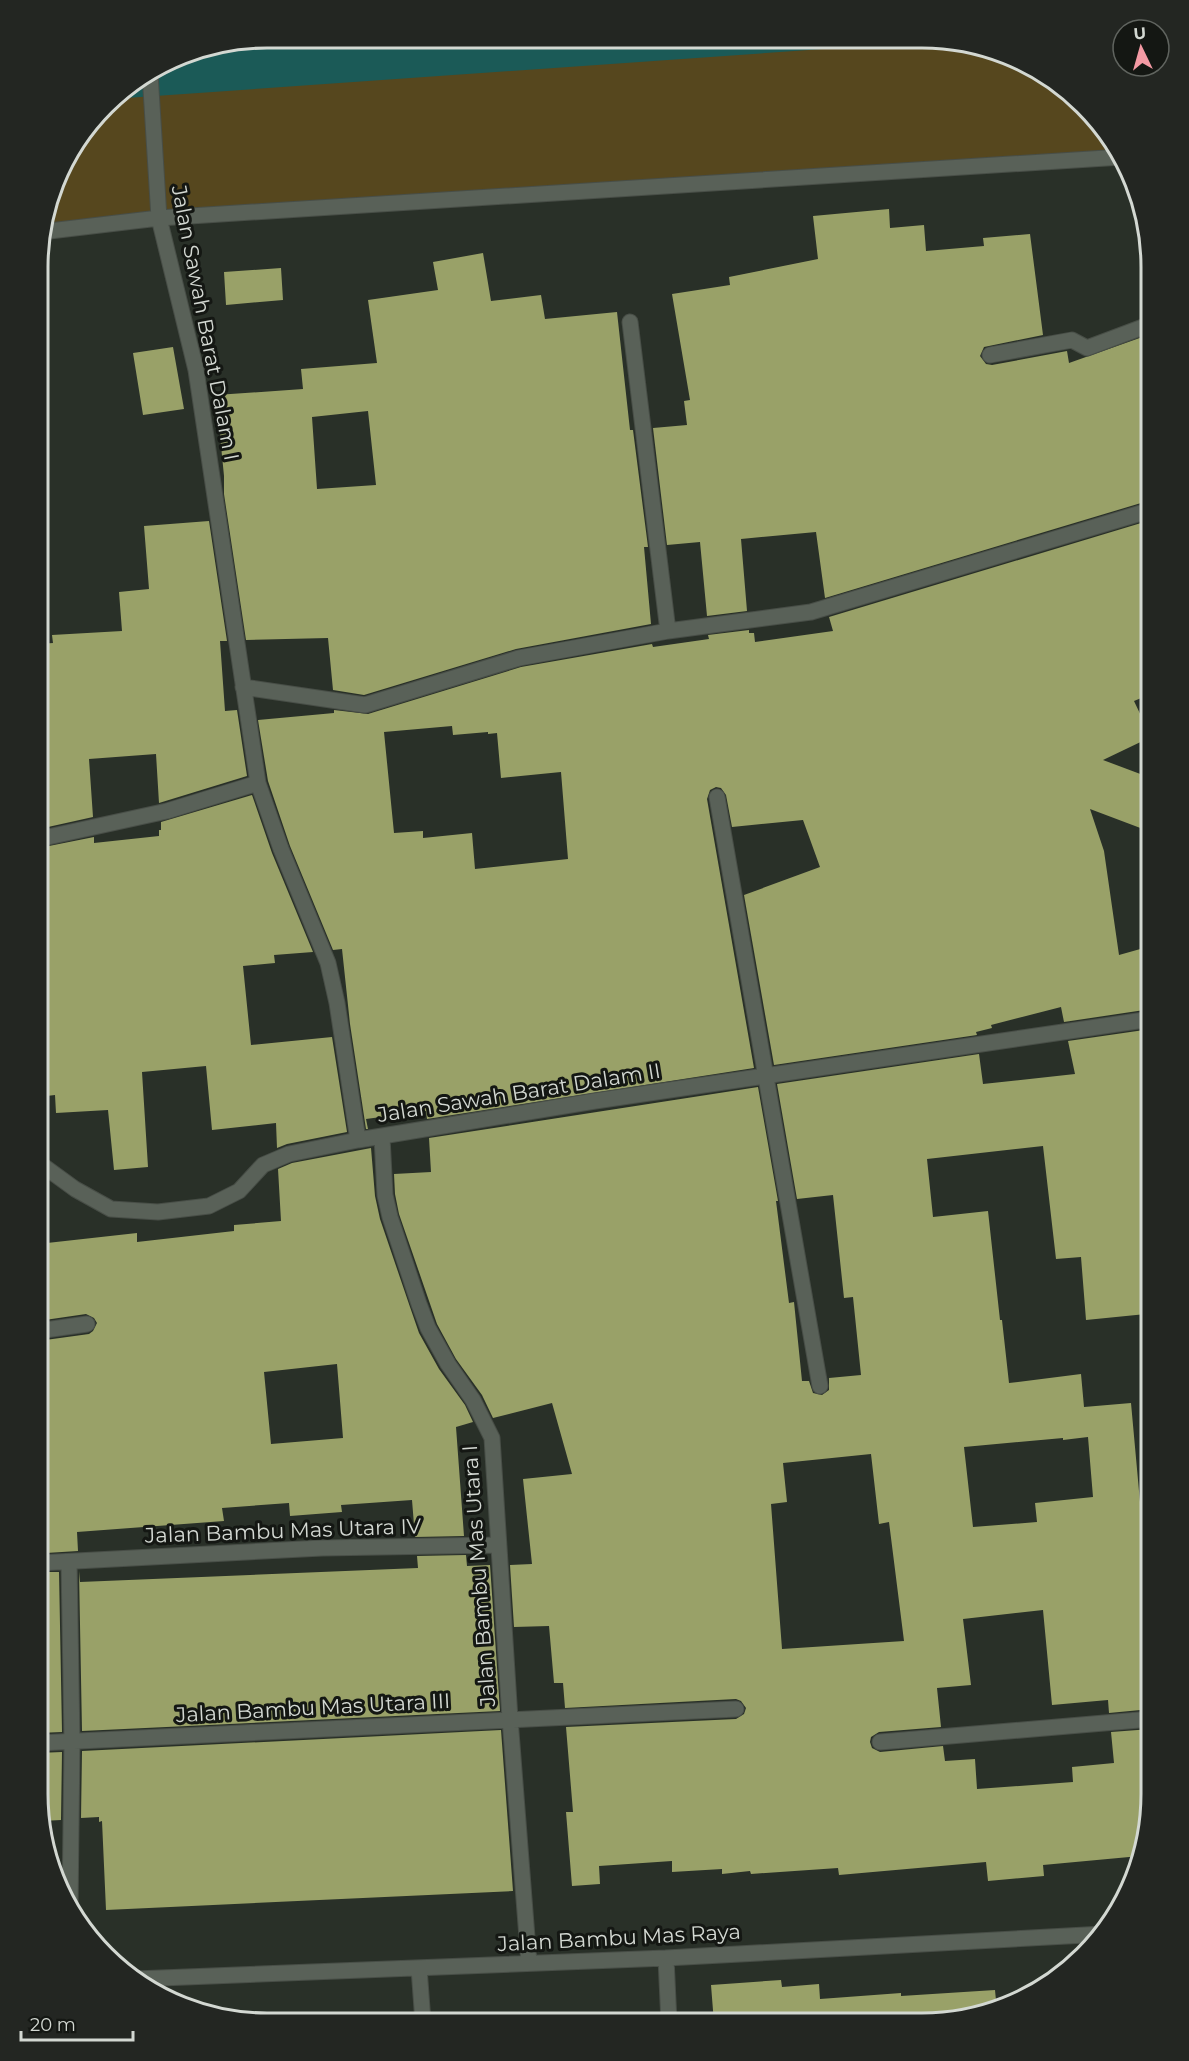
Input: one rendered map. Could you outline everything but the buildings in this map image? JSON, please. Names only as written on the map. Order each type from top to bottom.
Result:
[{"type":"street","name":"Jalan Sawah Barat Dalam I","points":[[150,81],[159,218],[196,370],[243,687]]},
{"type":"street","points":[[51,231],[159,218],[1112,158]]},
{"type":"street","points":[[630,322],[668,631]]},
{"type":"street","points":[[990,355],[1072,340],[1087,348],[1141,328]]},
{"type":"street","points":[[243,687],[365,705],[519,658],[668,631],[811,612],[1141,513]]},
{"type":"street","name":"Jalan Sawah Barat Dalam II","points":[[243,687],[258,783],[281,849],[328,963],[338,1004],[358,1140],[595,1101],[1141,1020]]},
{"type":"street","points":[[48,837],[167,811],[258,783]]},
{"type":"street","points":[[717,797],[820,1386]]},
{"type":"street","name":"Jalan Bambu Mas Utara I","points":[[382,1137],[385,1195],[419,1304],[433,1337],[448,1364],[473,1400],[492,1438],[529,1963]]},
{"type":"street","points":[[48,1169],[75,1189],[111,1209],[159,1212],[209,1206],[239,1191],[263,1165],[290,1154],[358,1140]]},
{"type":"street","points":[[48,1329],[87,1324]]},
{"type":"street","name":"Jalan Bambu Mas Utara IV","points":[[48,1563],[322,1548],[498,1545]]},
{"type":"street","points":[[69,1562],[72,1742],[70,1889]]},
{"type":"street","name":"Jalan Bambu Mas Utara III","points":[[48,1743],[736,1709]]},
{"type":"street","points":[[880,1742],[1141,1720]]},
{"type":"street","name":"Jalan Bambu Mas Raya","points":[[149,1978],[666,1958],[1090,1935]]},
{"type":"street","points":[[666,1958],[669,2013]]},
{"type":"street","points":[[419,1968],[422,2013]]},
{"type":"shaded area","points":[[252,48],[937,48],[979,55],[1032,77],[1067,102],[1087,122],[1112,158],[51,231],[55,210],[77,157],[102,122],[122,102],[157,77],[183,65],[210,55]]},
{"type":"water","points":[[252,48],[838,48],[127,98],[157,77],[183,65],[210,55]]}]
